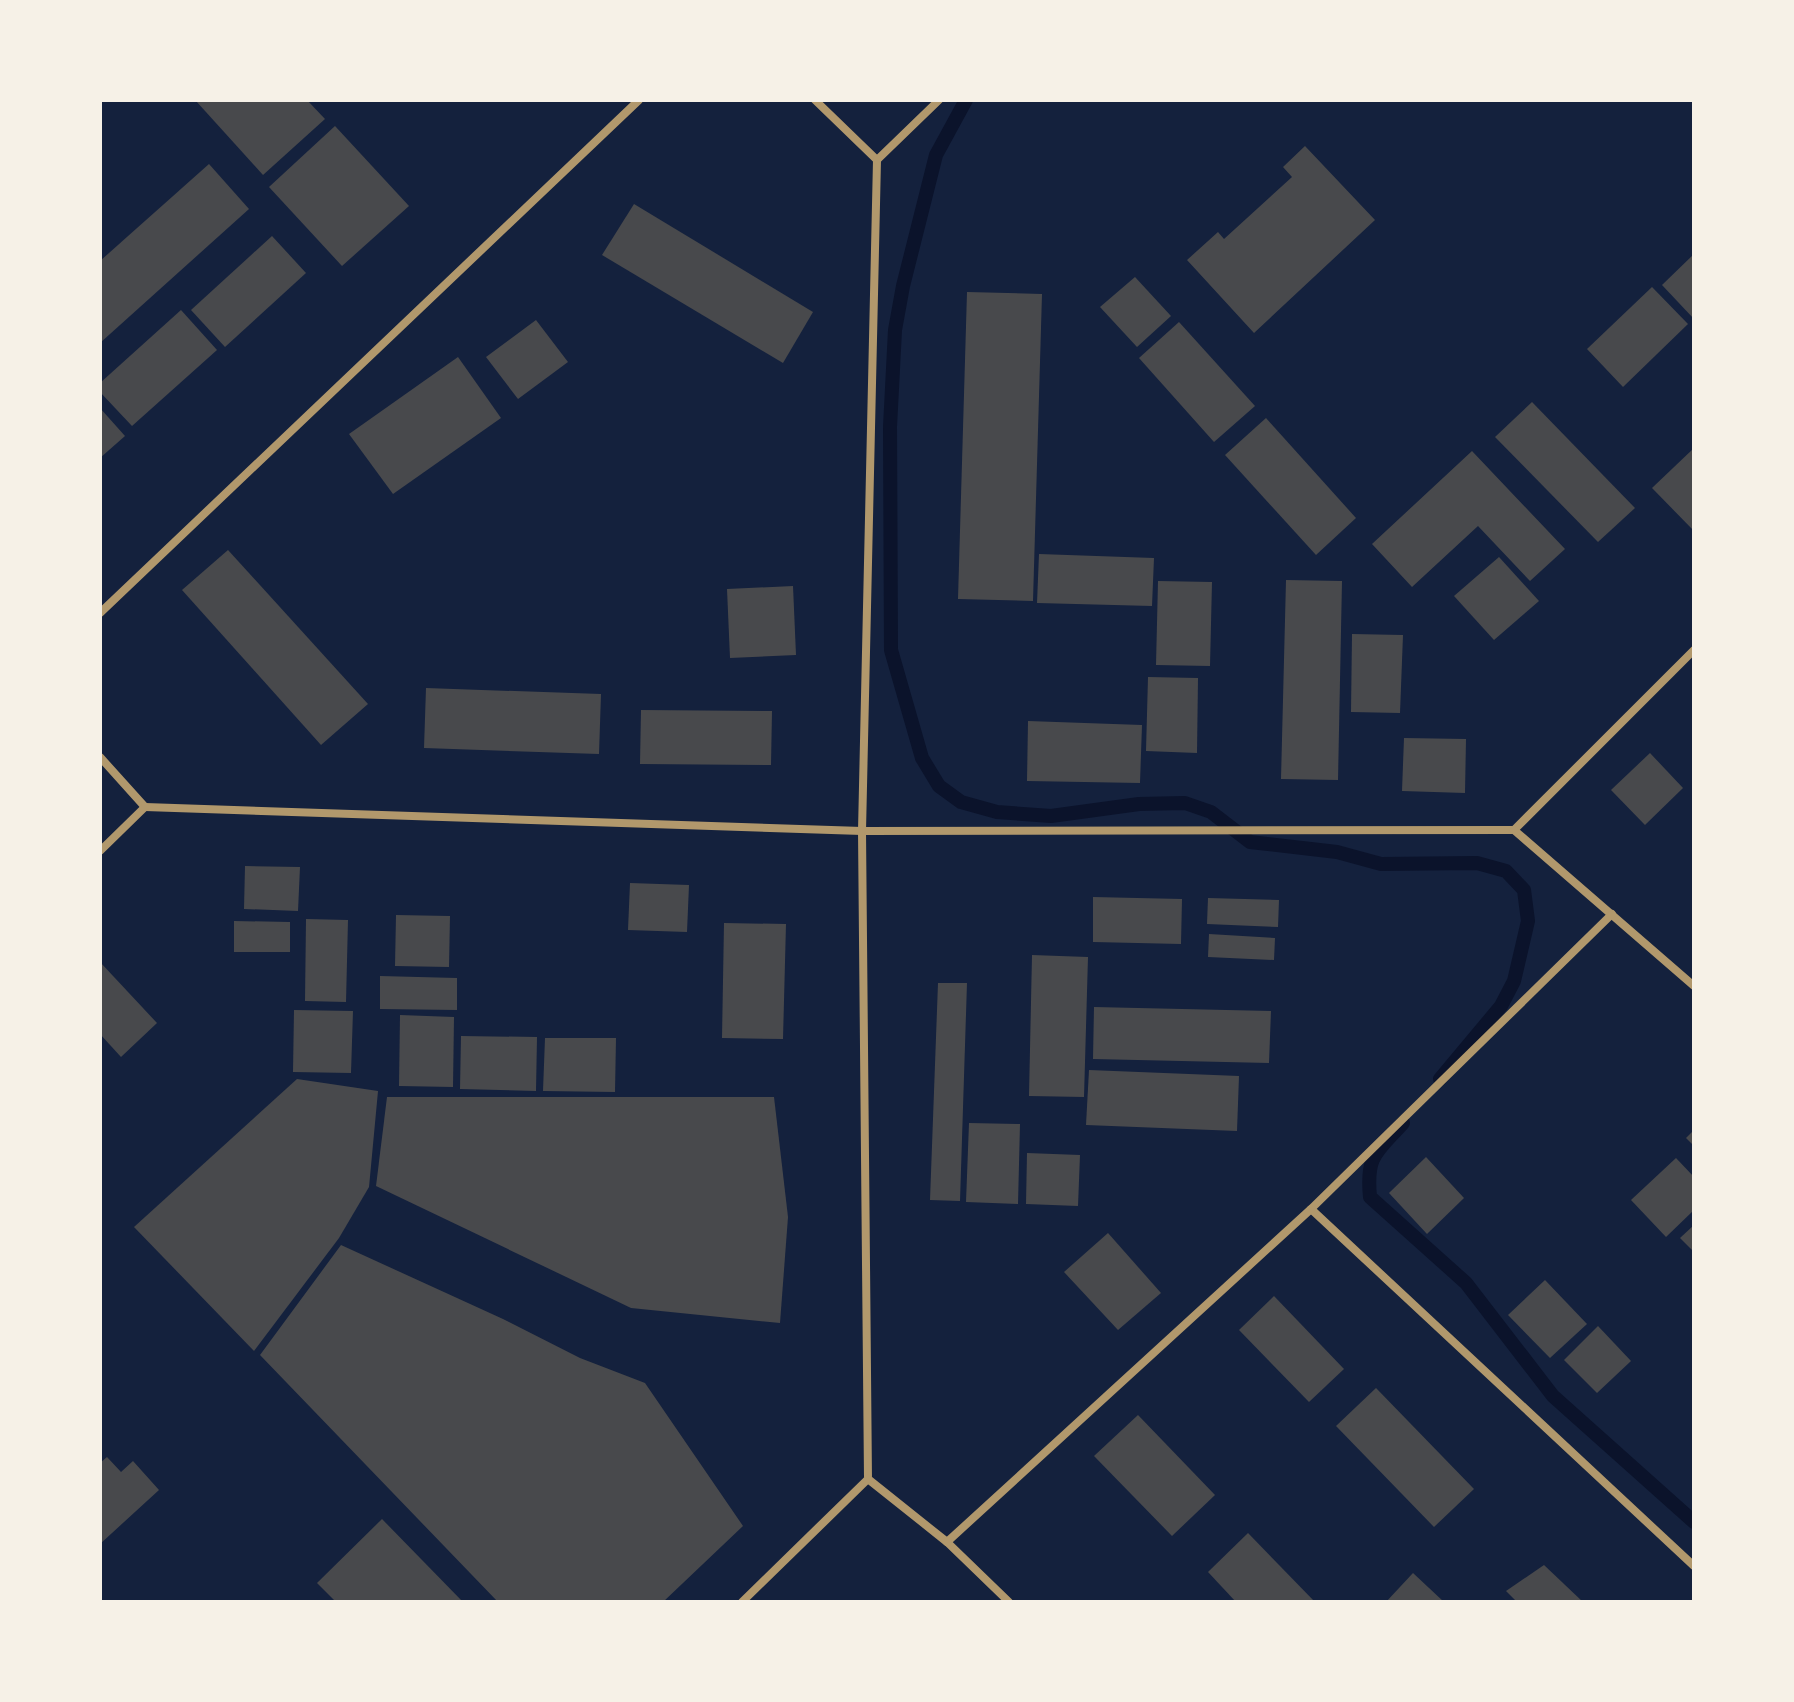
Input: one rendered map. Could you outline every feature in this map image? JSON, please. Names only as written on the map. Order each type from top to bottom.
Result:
[{"type":"street","points":[[100,613],[639,100]]},
{"type":"street","points":[[815,100],[877,160]]},
{"type":"street","points":[[742,1602],[868,1479],[862,831],[877,160],[939,100]]},
{"type":"street","points":[[1514,830],[1694,650]]},
{"type":"street","points":[[100,757],[145,807],[862,831],[1514,830],[1694,986]]},
{"type":"street","points":[[100,851],[145,807]]},
{"type":"street","points":[[947,1542],[1311,1209],[1612,914]]},
{"type":"street","points":[[1311,1209],[1694,1566]]},
{"type":"street","points":[[868,1479],[947,1542],[1009,1602]]},
{"type":"building","points":[[198,100],[307,100],[325,119],[263,175]]},
{"type":"building","points":[[335,126],[409,206],[342,266],[269,187]]},
{"type":"building","points":[[1305,146],[1375,220],[1254,333],[1187,260],[1218,232],[1224,239],[1292,177],[1283,167]]},
{"type":"building","points":[[209,164],[249,209],[100,343],[100,261]]},
{"type":"building","points":[[634,204],[813,312],[783,363],[602,255]]},
{"type":"building","points":[[272,236],[306,273],[225,347],[191,310]]},
{"type":"building","points":[[1694,254],[1694,319],[1662,285]]},
{"type":"building","points":[[1135,277],[1171,316],[1137,347],[1100,307]]},
{"type":"building","points":[[1652,287],[1688,324],[1623,387],[1587,349]]},
{"type":"building","points":[[967,292],[1042,294],[1033,601],[958,599]]},
{"type":"building","points":[[181,310],[217,350],[132,426],[100,392],[100,383]]},
{"type":"building","points":[[536,320],[568,362],[518,399],[486,357]]},
{"type":"building","points":[[1179,322],[1255,406],[1214,442],[1139,358]]},
{"type":"building","points":[[458,357],[501,418],[393,494],[349,434]]},
{"type":"building","points":[[1532,402],[1635,508],[1598,542],[1495,437]]},
{"type":"building","points":[[100,408],[125,436],[100,458]]},
{"type":"building","points":[[1266,418],[1356,518],[1316,555],[1225,455]]},
{"type":"building","points":[[1694,448],[1694,531],[1652,488]]},
{"type":"building","points":[[1472,451],[1565,549],[1530,581],[1478,526],[1412,587],[1372,544]]},
{"type":"building","points":[[228,550],[368,704],[321,745],[182,590]]},
{"type":"building","points":[[1039,554],[1154,558],[1152,606],[1037,603]]},
{"type":"building","points":[[1499,557],[1539,601],[1494,640],[1454,596]]},
{"type":"building","points":[[1286,580],[1342,581],[1338,780],[1281,779]]},
{"type":"building","points":[[1158,581],[1212,582],[1210,666],[1156,665]]},
{"type":"building","points":[[793,586],[796,655],[730,658],[727,589]]},
{"type":"building","points":[[1352,634],[1403,635],[1400,713],[1351,712]]},
{"type":"building","points":[[1148,677],[1198,678],[1197,753],[1146,751]]},
{"type":"building","points":[[426,688],[601,694],[599,754],[424,748]]},
{"type":"building","points":[[641,710],[772,711],[771,765],[640,764]]},
{"type":"building","points":[[1028,721],[1142,725],[1140,783],[1027,781]]},
{"type":"building","points":[[1404,738],[1466,739],[1465,793],[1402,791]]},
{"type":"building","points":[[1650,753],[1683,788],[1645,825],[1611,790]]},
{"type":"building","points":[[245,866],[300,867],[298,911],[244,909]]},
{"type":"building","points":[[630,883],[689,885],[687,932],[628,930]]},
{"type":"building","points":[[1093,897],[1182,899],[1181,944],[1093,942]]},
{"type":"building","points":[[1208,898],[1279,900],[1278,927],[1207,924]]},
{"type":"building","points":[[396,915],[450,916],[449,967],[395,966]]},
{"type":"building","points":[[306,919],[348,920],[346,1002],[305,1001]]},
{"type":"building","points":[[234,921],[290,922],[290,952],[234,952]]},
{"type":"building","points":[[724,923],[786,924],[783,1039],[722,1038]]},
{"type":"building","points":[[1209,934],[1275,938],[1274,960],[1208,957]]},
{"type":"building","points":[[1032,955],[1088,957],[1084,1097],[1029,1096]]},
{"type":"building","points":[[100,962],[157,1023],[121,1057],[100,1034]]},
{"type":"building","points":[[380,976],[457,978],[457,1010],[380,1009]]},
{"type":"building","points":[[938,983],[967,983],[960,1201],[930,1200]]},
{"type":"building","points":[[1094,1007],[1271,1011],[1269,1063],[1093,1059]]},
{"type":"building","points":[[294,1010],[353,1011],[351,1073],[293,1072]]},
{"type":"building","points":[[400,1015],[454,1017],[453,1087],[399,1086]]},
{"type":"building","points":[[461,1036],[537,1037],[536,1091],[460,1089]]},
{"type":"building","points":[[545,1038],[616,1038],[615,1092],[543,1091]]},
{"type":"building","points":[[1089,1070],[1239,1076],[1237,1131],[1086,1125]]},
{"type":"building","points":[[297,1079],[378,1091],[369,1187],[339,1238],[254,1351],[134,1227]]},
{"type":"building","points":[[387,1097],[774,1097],[788,1217],[780,1323],[631,1308],[376,1186]]},
{"type":"building","points":[[969,1123],[1020,1124],[1018,1204],[966,1202]]},
{"type":"building","points":[[1694,1130],[1694,1146],[1686,1138]]},
{"type":"building","points":[[1027,1153],[1080,1155],[1078,1206],[1026,1204]]},
{"type":"building","points":[[1426,1157],[1464,1198],[1427,1234],[1389,1193]]},
{"type":"building","points":[[1676,1158],[1694,1177],[1694,1210],[1666,1237],[1631,1200]]},
{"type":"building","points":[[1694,1225],[1694,1252],[1680,1238]]},
{"type":"building","points":[[1108,1233],[1161,1293],[1118,1330],[1064,1272]]},
{"type":"building","points":[[341,1245],[580,1358],[645,1383],[743,1526],[663,1602],[498,1602],[260,1355]]},
{"type":"building","points":[[1545,1280],[1587,1324],[1550,1358],[1508,1315]]},
{"type":"building","points":[[1274,1296],[1344,1369],[1309,1402],[1239,1330]]},
{"type":"building","points":[[1598,1326],[1631,1361],[1597,1393],[1564,1360]]},
{"type":"building","points":[[1376,1388],[1474,1489],[1434,1527],[1336,1426]]},
{"type":"building","points":[[1138,1415],[1215,1495],[1172,1536],[1094,1456]]},
{"type":"building","points":[[107,1457],[121,1472],[133,1461],[159,1490],[100,1544],[100,1463]]},
{"type":"building","points":[[382,1519],[463,1602],[336,1602],[317,1583]]},
{"type":"building","points":[[1248,1533],[1315,1602],[1236,1602],[1208,1572]]},
{"type":"building","points":[[1544,1565],[1583,1602],[1517,1602],[1506,1591]]},
{"type":"building","points":[[1413,1573],[1444,1602],[1386,1602]]},
{"type":"waterway","points":[[966,100],[936,155],[895,330],[890,427],[891,650],[922,758],[939,786],[961,802],[997,812],[1051,816],[1139,804],[1185,803],[1211,812],[1250,842],[1337,852],[1381,864],[1477,863],[1506,871],[1524,890],[1528,921],[1514,981],[1501,1006],[1440,1079]]},
{"type":"waterway","points":[[1403,1123],[1375,1156],[1370,1172],[1370,1197],[1466,1283],[1553,1396],[1694,1522]]}]
